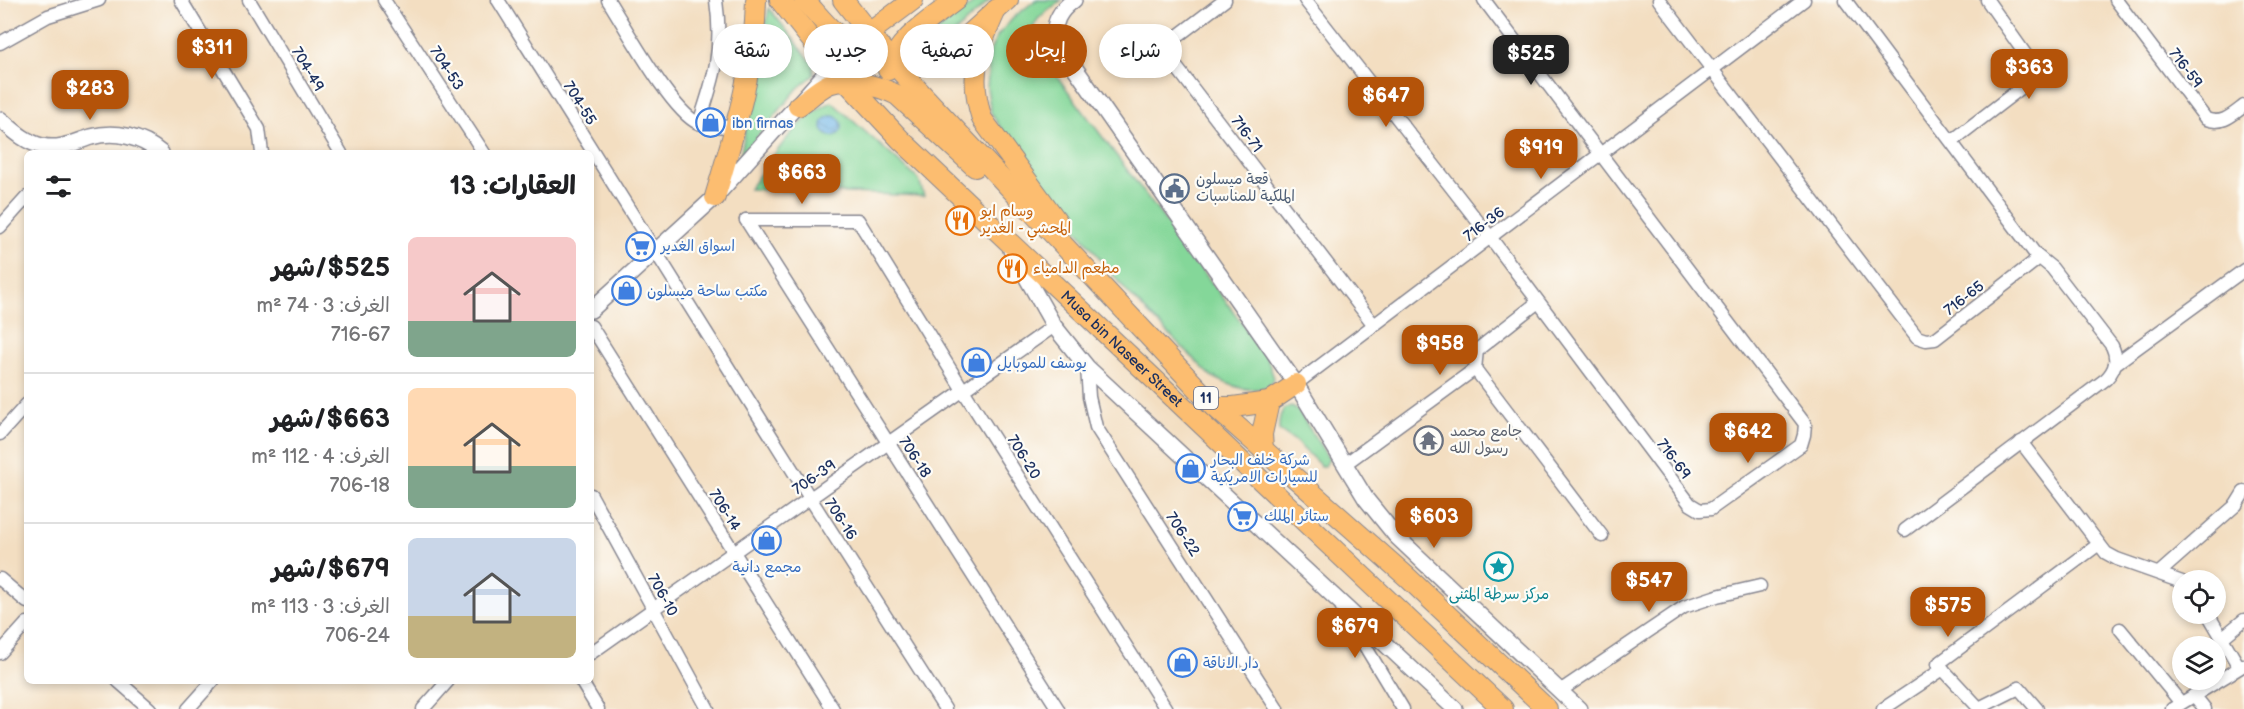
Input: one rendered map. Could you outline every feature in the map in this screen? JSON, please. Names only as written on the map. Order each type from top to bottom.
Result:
[{"type":"main road","points":[[716,197],[735,128],[752,51],[756,0]]},
{"type":"main road","name":"Musa bin Naseer Street","points":[[780,0],[804,30]]},
{"type":"main road","points":[[804,0],[826,24]]},
{"type":"main road","name":"Musa bin Naseer Street","points":[[843,0],[855,24]]},
{"type":"main road","points":[[882,24],[913,0]]},
{"type":"main road","points":[[900,139],[889,114],[883,87],[891,61],[903,43],[956,0]]},
{"type":"main road","points":[[891,61],[913,64],[944,54],[1002,5]]},
{"type":"main road","points":[[1002,5],[979,47],[976,62],[977,99],[982,118],[1109,292]]},
{"type":"main road","name":"Musa bin Naseer Street","points":[[888,59],[1215,407],[1406,576],[1547,709]]},
{"type":"main road","name":"Musa bin Naseer Street","points":[[843,78],[900,139],[1503,709]]},
{"type":"main road","points":[[798,106],[830,84],[839,81],[883,87],[897,95],[1109,292]]},
{"type":"main road","points":[[1215,407],[1269,402],[1296,384]]},
{"type":"main road","points":[[1263,450],[1262,434],[1269,402]]},
{"type":"street","points":[[0,43],[48,16],[99,0]]},
{"type":"street","points":[[181,0],[259,129],[262,150]]},
{"type":"street","name":"704-49","points":[[249,0],[339,150]]},
{"type":"street","name":"704-53","points":[[384,0],[482,150]]},
{"type":"street","name":"704-55","points":[[498,0],[592,150]]},
{"type":"street","points":[[608,0],[666,93],[679,109],[699,123],[735,128]]},
{"type":"street","points":[[699,123],[715,77],[720,30],[716,0]]},
{"type":"street","points":[[1074,0],[1057,17],[1054,32],[1056,41],[1296,384],[1366,499],[1396,536],[1579,709]]},
{"type":"street","name":"716-71","points":[[1225,0],[1172,41],[1167,51],[1171,60],[1374,325]]},
{"type":"street","points":[[1305,0],[1490,237]]},
{"type":"street","points":[[1484,0],[1601,154]]},
{"type":"street","name":"716-65","points":[[1659,0],[1917,337],[1926,340],[1935,339],[2034,262],[2036,255]]},
{"type":"street","name":"716-36","points":[[1296,384],[1804,0]]},
{"type":"street","points":[[1845,0],[2036,255],[2052,268],[2112,346],[2115,364],[2114,370],[2106,379],[1905,530]]},
{"type":"street","points":[[1952,141],[2034,78],[2036,73],[2035,68],[1987,0]]},
{"type":"street","name":"716-59","points":[[2116,0],[2206,119],[2216,122],[2225,120],[2244,106]]},
{"type":"street","points":[[594,307],[716,197],[822,78]]},
{"type":"street","points":[[0,119],[28,142],[43,147],[71,148],[92,137],[110,135],[127,136],[144,142],[156,150]]},
{"type":"street","name":"704-55","points":[[594,153],[656,252]]},
{"type":"street","name":"716-69","points":[[1490,237],[1690,504],[1700,510],[1711,509],[1800,445],[1805,424],[1601,154]]},
{"type":"street","points":[[0,227],[24,200]]},
{"type":"street","name":"706-20","points":[[746,220],[858,220],[1166,709]]},
{"type":"street","name":"706-18","points":[[746,220],[1058,709]]},
{"type":"street","points":[[1005,239],[1054,326],[1088,367],[1455,709]]},
{"type":"street","name":"706-16","points":[[656,252],[945,709]]},
{"type":"street","points":[[2115,364],[2244,270]]},
{"type":"street","points":[[1539,302],[1477,350],[1475,369],[1602,536]]},
{"type":"street","name":"706-39","points":[[594,651],[1054,326]]},
{"type":"street","name":"706-14","points":[[594,331],[833,709]]},
{"type":"street","name":"706-22","points":[[1088,367],[1089,397],[1096,427],[1277,709]]},
{"type":"street","points":[[1345,464],[1475,369]]},
{"type":"street","points":[[0,434],[24,407]]},
{"type":"street","points":[[2021,442],[2106,553],[2172,578]]},
{"type":"street","points":[[2159,573],[2236,505],[2244,492]]},
{"type":"street","name":"706-10","points":[[594,500],[708,709]]},
{"type":"street","points":[[2037,709],[2019,688],[1979,708],[1938,664],[2099,544]]},
{"type":"street","points":[[0,579],[24,599]]},
{"type":"street","points":[[1560,691],[1684,608],[1717,596],[1760,586]]},
{"type":"street","points":[[1333,594],[1403,709]]},
{"type":"street","points":[[2224,636],[2244,620]]},
{"type":"street","points":[[0,654],[24,626]]},
{"type":"street","points":[[2120,629],[2176,706],[2242,666],[2226,644]]},
{"type":"street","points":[[1883,709],[1943,669]]},
{"type":"street","points":[[121,684],[150,709]]},
{"type":"street","points":[[188,709],[210,684]]},
{"type":"street","points":[[423,709],[445,684]]},
{"type":"street","points":[[583,684],[598,709]]},
{"type":"street","points":[[2194,695],[2205,709]]},
{"type":"green space","points":[[977,0],[990,0],[964,24],[946,24]]},
{"type":"green space","points":[[1036,0],[1062,0],[1044,13],[1035,24],[1008,24]]},
{"type":"green space","points":[[769,8],[782,24],[766,24]]},
{"type":"green space","points":[[1006,26],[1006,78],[1058,78],[1266,355],[1274,378],[1270,386],[1247,389],[1233,386],[1211,376],[1128,293],[1026,167],[991,113],[988,78],[994,78],[994,43]]},
{"type":"green space","points":[[792,37],[804,53],[804,78],[810,78],[798,88],[740,158],[755,78],[792,78]]},
{"type":"green space","points":[[832,102],[919,180],[924,196],[749,189],[796,128],[819,109]]},
{"type":"green space","points":[[1291,406],[1299,412],[1329,459],[1325,466],[1321,466],[1294,440],[1279,430],[1282,412]]},
{"type":"water","points":[[832,116],[839,119],[842,126],[839,133],[832,136],[825,133],[822,126],[825,119]]},
{"type":"place","name":"ibn firnas","points":[[711,123]]},
{"type":"place","name":"قعة ميسلون الملكية للمناسبات","points":[[1175,188]]},
{"type":"place","name":"وسام ابو المحشي - الغدير","points":[[960,220]]},
{"type":"place","name":"اسواق الغدير","points":[[640,246]]},
{"type":"place","name":"مطعم الدامياء","points":[[1012,268]]},
{"type":"place","name":"مكتب ساحة ميسلون","points":[[626,291]]},
{"type":"place","name":"يوسف للموبايل","points":[[976,363]]},
{"type":"place","name":"جامع محمد رسول الله","points":[[1429,440]]},
{"type":"place","name":"شركة خلف البحار للسيارات الامريكية","points":[[1190,469]]},
{"type":"place","name":"ستائر الملك","points":[[1243,516]]},
{"type":"place","name":"مجمع دانية","points":[[767,540]]},
{"type":"place","name":"مركز سرطة المثنى","points":[[1499,567]]},
{"type":"place","name":"دار الاناقة","points":[[1182,663]]}]
